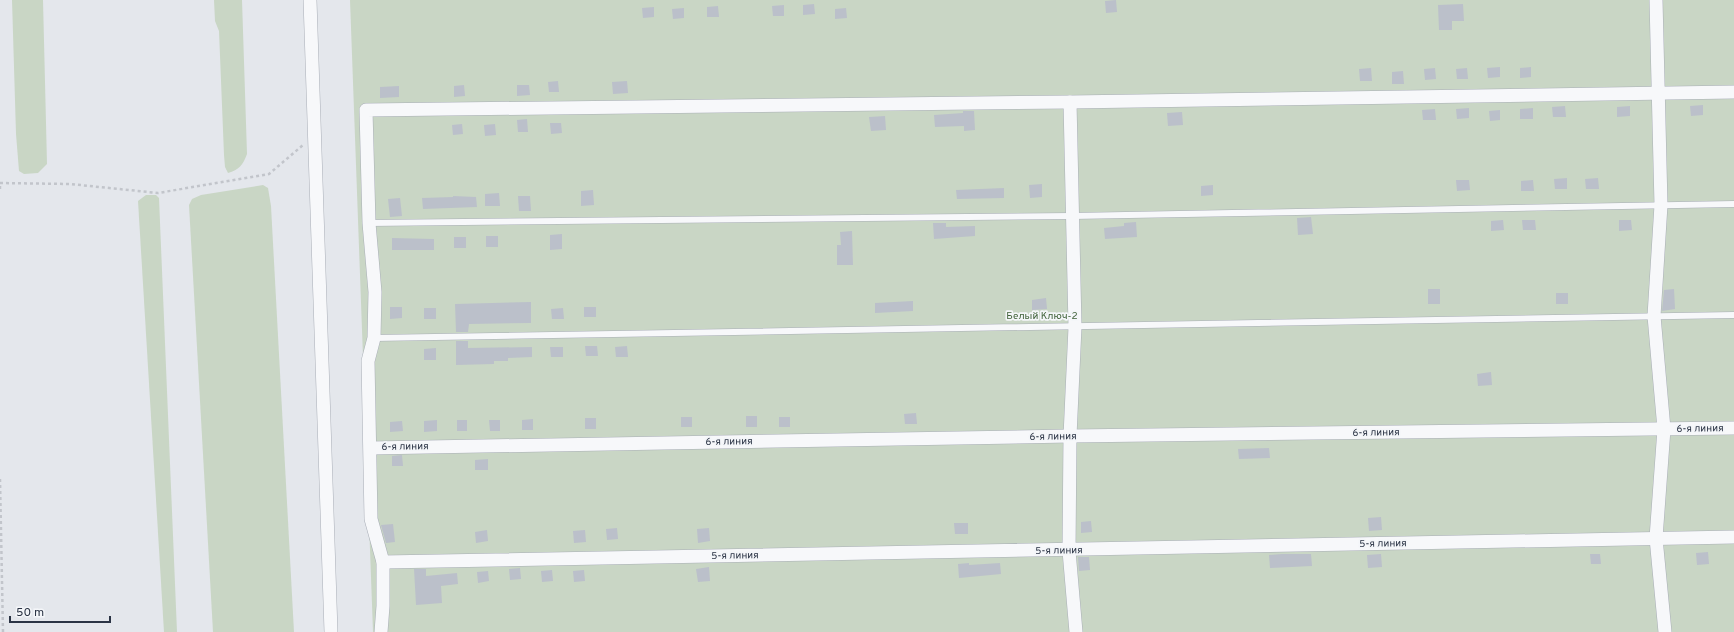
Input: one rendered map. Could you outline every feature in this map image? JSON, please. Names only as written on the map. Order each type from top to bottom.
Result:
[{"type":"street","points":[[310,0],[331,632]]},
{"type":"street","points":[[1656,0],[1661,205],[1654,316],[1664,429],[1656,538],[1665,632]]},
{"type":"street","points":[[381,632],[383,562],[372,519],[368,361],[374,338],[375,292],[369,223],[366,110],[1070,102],[1734,92]]},
{"type":"street","points":[[1070,102],[1074,327],[1070,436],[1069,551],[1076,632]]},
{"type":"street","name":"6-я линия","points":[[371,448],[1070,436],[1734,428]]},
{"type":"street","name":"5-я линия","points":[[383,562],[1069,551],[1734,537]]},
{"type":"lane","points":[[369,223],[1072,216],[1734,204]]},
{"type":"lane","points":[[374,338],[1734,315]]},
{"type":"path","points":[[0,189],[0,183],[70,184],[158,193],[269,174],[315,135]]},
{"type":"path","points":[[0,479],[3,632]]},
{"type":"green space","points":[[12,0],[43,0],[47,164],[38,173],[24,174],[19,171],[16,134]]},
{"type":"green space","points":[[214,0],[242,0],[247,154],[240,166],[228,173],[225,167],[224,155],[219,31],[215,21]]},
{"type":"green space","name":"Белый Ключ-2","points":[[350,0],[1734,0],[1734,632],[373,632]]},
{"type":"green space","points":[[263,185],[268,188],[271,206],[294,632],[213,632],[189,205],[192,199],[201,195]]},
{"type":"green space","points":[[146,195],[156,195],[159,198],[177,632],[164,632],[138,201]]},
{"type":"building","points":[[1116,0],[1117,12],[1106,13],[1105,1]]},
{"type":"building","points":[[814,4],[815,14],[803,15],[803,5]]},
{"type":"building","points":[[1463,4],[1464,21],[1452,21],[1452,30],[1439,30],[1438,5]]},
{"type":"building","points":[[784,5],[784,16],[773,16],[772,6]]},
{"type":"building","points":[[718,6],[719,17],[707,17],[707,7]]},
{"type":"building","points":[[654,7],[654,17],[643,18],[642,8]]},
{"type":"building","points":[[684,8],[684,18],[673,19],[672,9]]},
{"type":"building","points":[[846,8],[847,18],[835,19],[835,9]]},
{"type":"building","points":[[1500,67],[1500,77],[1488,78],[1487,68]]},
{"type":"building","points":[[1531,67],[1531,77],[1520,78],[1520,68]]},
{"type":"building","points":[[1371,68],[1372,81],[1360,81],[1359,69]]},
{"type":"building","points":[[1435,68],[1436,79],[1425,80],[1424,69]]},
{"type":"building","points":[[1467,68],[1468,79],[1457,79],[1456,69]]},
{"type":"building","points":[[1403,71],[1404,84],[1392,84],[1392,72]]},
{"type":"building","points":[[558,81],[559,92],[549,92],[548,82]]},
{"type":"building","points":[[627,81],[628,93],[613,94],[612,82]]},
{"type":"building","points":[[464,85],[465,96],[454,97],[454,86]]},
{"type":"building","points":[[517,85],[529,85],[530,95],[517,96]]},
{"type":"building","points":[[399,86],[399,97],[380,98],[380,87]]},
{"type":"building","points":[[1703,105],[1703,115],[1691,116],[1690,106]]},
{"type":"building","points":[[1565,106],[1566,117],[1553,117],[1552,107]]},
{"type":"building","points":[[1630,106],[1630,116],[1617,117],[1617,107]]},
{"type":"building","points":[[1469,108],[1469,118],[1457,119],[1456,109]]},
{"type":"building","points":[[1533,108],[1533,119],[1520,119],[1520,109]]},
{"type":"building","points":[[1435,109],[1436,120],[1423,120],[1422,110]]},
{"type":"building","points":[[1500,110],[1500,120],[1490,121],[1489,111]]},
{"type":"building","points":[[963,111],[974,111],[975,130],[964,131],[964,126],[935,127],[934,115],[963,113]]},
{"type":"building","points":[[1182,112],[1183,125],[1168,126],[1167,113]]},
{"type":"building","points":[[885,116],[886,130],[871,131],[869,117]]},
{"type":"building","points":[[527,119],[528,132],[518,132],[517,120]]},
{"type":"building","points":[[550,123],[561,123],[562,133],[551,134]]},
{"type":"building","points":[[462,124],[463,134],[453,135],[452,125]]},
{"type":"building","points":[[495,124],[496,135],[485,136],[484,125]]},
{"type":"building","points":[[1567,178],[1567,189],[1555,189],[1554,179]]},
{"type":"building","points":[[1598,178],[1599,189],[1586,189],[1585,179]]},
{"type":"building","points":[[1456,180],[1469,180],[1470,190],[1457,191]]},
{"type":"building","points":[[1533,180],[1534,191],[1521,191],[1521,181]]},
{"type":"building","points":[[1042,184],[1042,197],[1030,198],[1029,185]]},
{"type":"building","points":[[1213,185],[1213,195],[1201,196],[1201,186]]},
{"type":"building","points":[[1004,188],[1004,198],[957,199],[956,190]]},
{"type":"building","points":[[593,190],[594,205],[581,206],[581,191]]},
{"type":"building","points":[[499,193],[500,206],[485,206],[485,194]]},
{"type":"building","points":[[453,196],[476,197],[477,207],[423,209],[422,198]]},
{"type":"building","points":[[518,196],[530,196],[531,211],[519,211]]},
{"type":"building","points":[[400,198],[402,216],[390,217],[388,199]]},
{"type":"building","points":[[1311,217],[1313,234],[1298,235],[1297,218]]},
{"type":"building","points":[[1503,220],[1504,230],[1491,231],[1491,221]]},
{"type":"building","points":[[1522,220],[1535,220],[1536,230],[1523,230]]},
{"type":"building","points":[[1619,220],[1631,220],[1632,230],[1619,231]]},
{"type":"building","points":[[1136,222],[1137,237],[1105,239],[1104,228],[1124,226],[1124,223]]},
{"type":"building","points":[[933,223],[946,223],[946,227],[975,226],[975,236],[934,239]]},
{"type":"building","points":[[852,231],[853,265],[837,265],[837,245],[841,245],[840,232]]},
{"type":"building","points":[[562,234],[562,249],[550,250],[550,235]]},
{"type":"building","points":[[486,236],[498,236],[498,247],[486,247]]},
{"type":"building","points":[[454,237],[466,237],[466,248],[454,248]]},
{"type":"building","points":[[392,238],[434,239],[434,250],[392,250]]},
{"type":"building","points":[[1428,289],[1440,289],[1440,304],[1428,304]]},
{"type":"building","points":[[1674,289],[1675,309],[1662,311],[1664,290]]},
{"type":"building","points":[[1556,293],[1568,293],[1568,304],[1556,304]]},
{"type":"building","points":[[1046,298],[1047,309],[1032,310],[1032,300]]},
{"type":"building","points":[[913,301],[913,311],[875,313],[875,303]]},
{"type":"building","points":[[531,302],[531,323],[469,324],[468,332],[456,332],[455,304]]},
{"type":"building","points":[[390,307],[402,307],[402,318],[390,319]]},
{"type":"building","points":[[584,307],[596,307],[596,317],[584,317]]},
{"type":"building","points":[[424,308],[436,308],[436,319],[424,319]]},
{"type":"building","points":[[563,308],[564,319],[552,319],[551,309]]},
{"type":"building","points":[[456,341],[468,341],[468,348],[532,347],[532,357],[508,358],[508,361],[494,361],[494,364],[456,365]]},
{"type":"building","points":[[585,346],[597,346],[598,356],[586,356]]},
{"type":"building","points":[[627,346],[628,357],[616,357],[615,347]]},
{"type":"building","points":[[550,347],[563,347],[563,357],[551,357]]},
{"type":"building","points":[[436,348],[436,360],[424,360],[424,349]]},
{"type":"building","points":[[1491,372],[1492,385],[1478,386],[1477,374]]},
{"type":"building","points":[[916,413],[917,424],[905,424],[904,414]]},
{"type":"building","points":[[746,416],[757,416],[757,427],[746,427]]},
{"type":"building","points":[[681,417],[692,417],[692,427],[681,427]]},
{"type":"building","points":[[779,417],[790,417],[790,427],[779,427]]},
{"type":"building","points":[[585,418],[596,418],[596,429],[585,429]]},
{"type":"building","points":[[533,419],[533,430],[522,430],[522,420]]},
{"type":"building","points":[[437,420],[437,431],[424,432],[424,421]]},
{"type":"building","points":[[457,420],[467,420],[467,431],[457,431]]},
{"type":"building","points":[[489,420],[500,420],[500,431],[490,431]]},
{"type":"building","points":[[402,421],[403,431],[390,432],[390,422]]},
{"type":"building","points":[[1269,448],[1270,458],[1239,459],[1238,449]]},
{"type":"building","points":[[402,455],[403,466],[392,466],[392,456]]},
{"type":"building","points":[[488,459],[488,470],[475,470],[475,460]]},
{"type":"building","points":[[1381,517],[1382,530],[1369,531],[1368,518]]},
{"type":"building","points":[[1091,521],[1092,532],[1081,533],[1081,522]]},
{"type":"building","points":[[954,523],[968,523],[968,534],[955,534]]},
{"type":"building","points":[[393,524],[395,542],[386,543],[381,525]]},
{"type":"building","points":[[617,528],[618,539],[607,540],[606,529]]},
{"type":"building","points":[[709,528],[710,541],[698,543],[697,529]]},
{"type":"building","points":[[487,530],[488,541],[476,543],[475,532]]},
{"type":"building","points":[[585,530],[586,542],[574,543],[573,531]]},
{"type":"building","points":[[1708,552],[1709,564],[1697,565],[1696,553]]},
{"type":"building","points":[[1311,554],[1312,566],[1270,568],[1269,555]]},
{"type":"building","points":[[1381,554],[1382,567],[1368,568],[1367,555]]},
{"type":"building","points":[[1590,554],[1600,554],[1601,564],[1591,564]]},
{"type":"building","points":[[1078,557],[1089,557],[1090,570],[1079,571]]},
{"type":"building","points":[[969,563],[969,565],[1000,563],[1001,574],[959,578],[958,564]]},
{"type":"building","points":[[709,567],[710,581],[698,582],[696,569]]},
{"type":"building","points":[[520,568],[521,579],[510,580],[509,569]]},
{"type":"building","points":[[414,569],[426,569],[426,576],[457,573],[458,584],[441,586],[442,603],[416,605]]},
{"type":"building","points":[[552,570],[553,581],[542,582],[541,571]]},
{"type":"building","points":[[584,570],[585,581],[574,582],[573,571]]},
{"type":"building","points":[[488,571],[489,581],[478,583],[477,572]]}]
